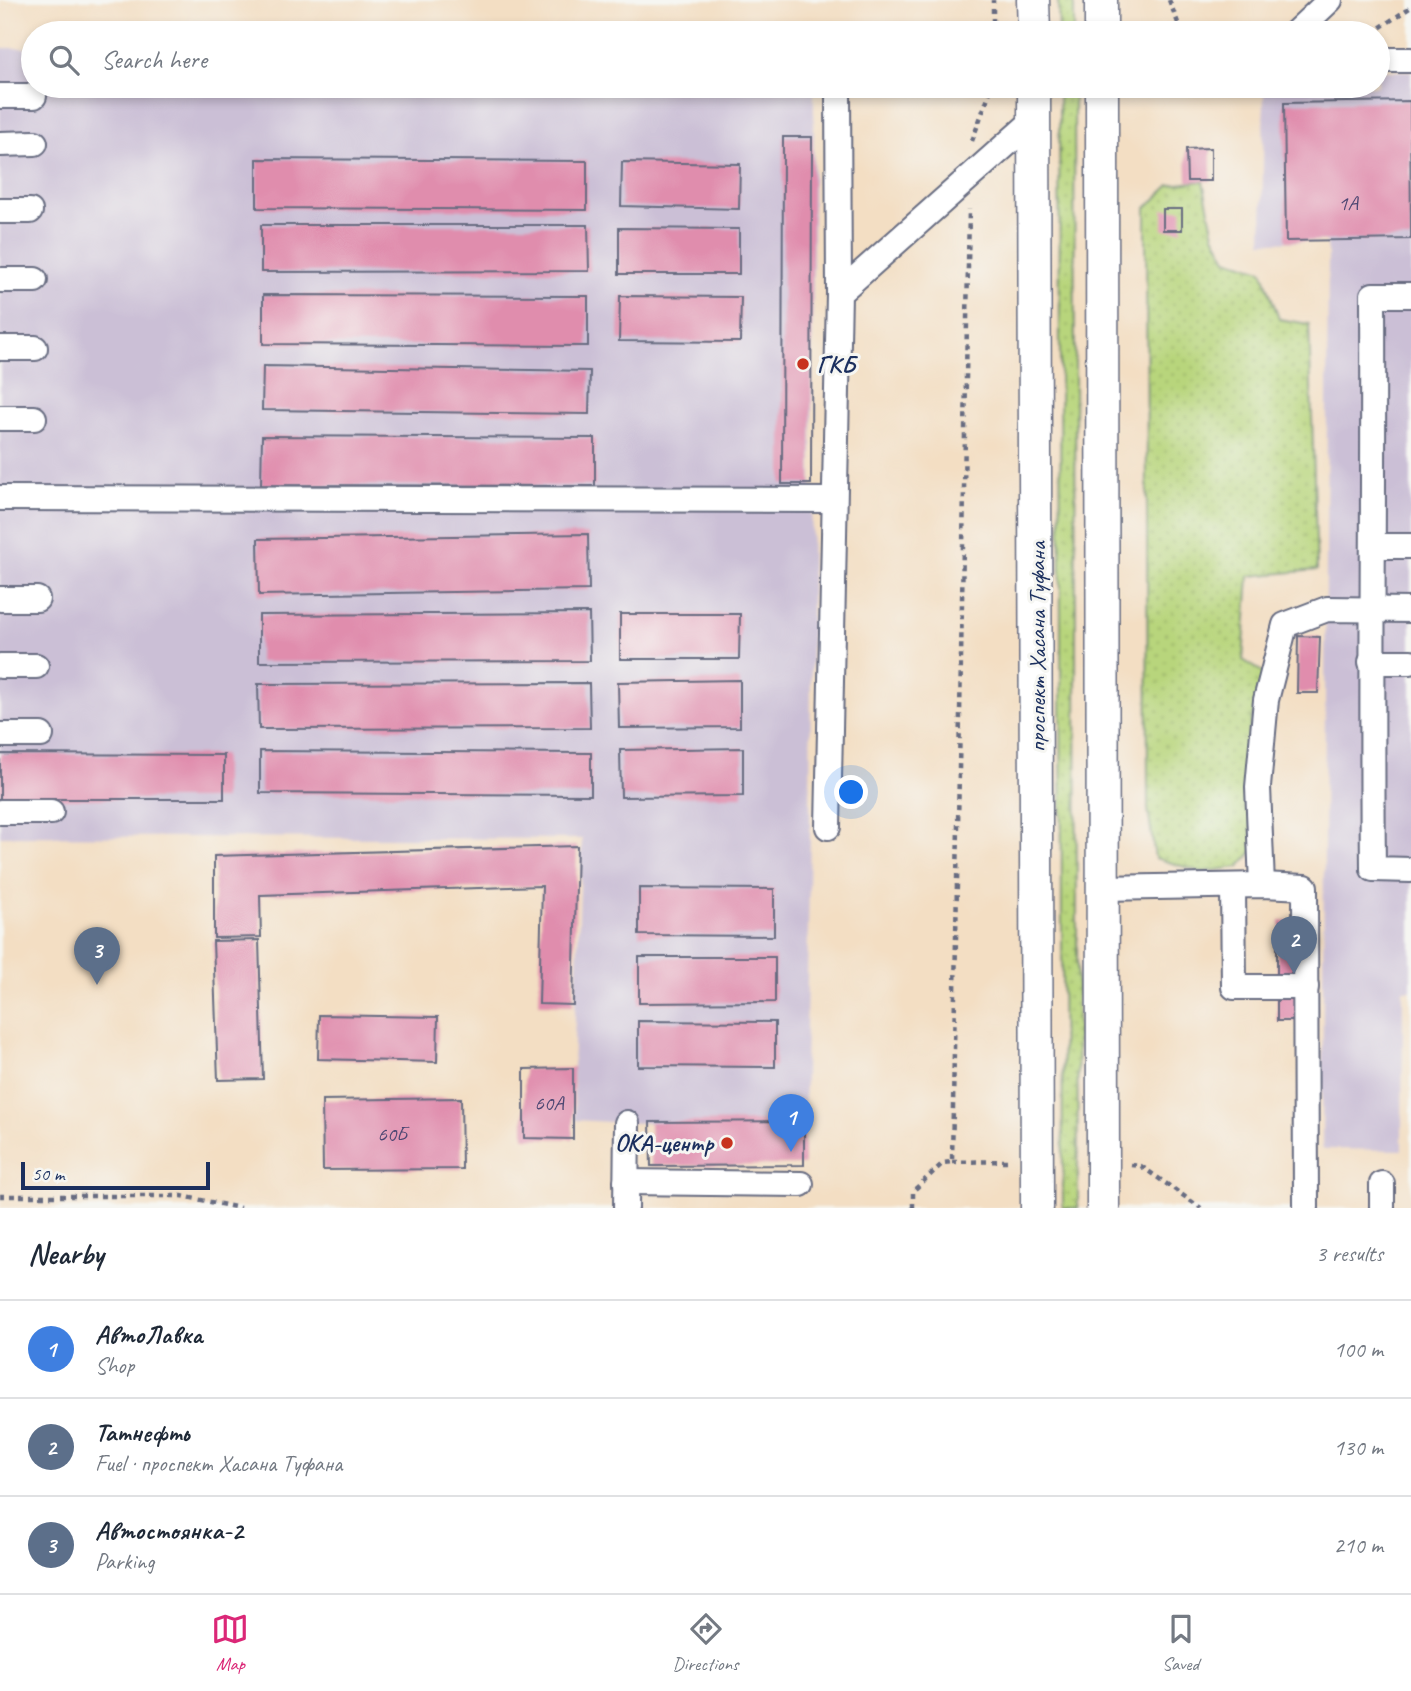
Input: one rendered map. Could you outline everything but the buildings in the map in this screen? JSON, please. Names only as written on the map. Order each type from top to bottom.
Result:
[{"type":"main road","points":[[1033,0],[1034,21]]},
{"type":"main road","points":[[1101,0],[1101,21]]},
{"type":"main road","name":"проспект Хасана Туфана","points":[[1034,98],[1037,1208]]},
{"type":"main road","points":[[1102,98],[1103,1208]]},
{"type":"street","points":[[1308,21],[1330,0]]},
{"type":"street","points":[[1390,60],[1411,60]]},
{"type":"street","points":[[0,96],[21,96]]},
{"type":"street","points":[[828,827],[839,293],[838,98]]},
{"type":"street","points":[[839,293],[1035,119]]},
{"type":"street","points":[[0,144],[35,143]]},
{"type":"street","points":[[0,211],[30,211]]},
{"type":"street","points":[[0,280],[35,280]]},
{"type":"street","points":[[1411,295],[1373,295],[1375,546],[1371,662],[1373,869],[1411,870]]},
{"type":"street","points":[[0,348],[36,348]]},
{"type":"street","points":[[0,418],[34,418]]},
{"type":"street","points":[[0,498],[833,500]]},
{"type":"street","points":[[1375,546],[1411,546]]},
{"type":"street","points":[[0,599],[37,599]]},
{"type":"street","points":[[1262,885],[1259,774],[1266,700],[1285,625],[1327,609],[1411,610]]},
{"type":"street","points":[[1371,662],[1411,662]]},
{"type":"street","points":[[0,666],[36,666]]},
{"type":"street","points":[[0,735],[41,735]]},
{"type":"street","points":[[0,812],[51,812]]},
{"type":"street","points":[[1103,888],[1262,885],[1306,887],[1306,1208]]},
{"type":"street","points":[[1233,887],[1234,987],[1306,987]]},
{"type":"street","points":[[626,1208],[627,1123]]},
{"type":"street","points":[[626,1182],[801,1184]]},
{"type":"path","points":[[993,0],[993,21]]},
{"type":"path","points":[[1169,0],[1177,21]]},
{"type":"path","points":[[1389,21],[1411,7]]},
{"type":"path","points":[[952,1163],[970,175],[973,138],[988,98]]},
{"type":"path","points":[[913,1208],[914,1191],[943,1163],[1021,1161]]},
{"type":"path","points":[[1127,1164],[1141,1166],[1201,1208]]},
{"type":"path","points":[[0,1196],[182,1196],[240,1208]]},
{"type":"shaded area","points":[[0,48],[21,48],[21,98],[814,98],[810,839],[804,1121],[627,1123],[575,1120],[573,1068],[582,839],[0,836]]},
{"type":"shaded area","points":[[1390,71],[1411,71],[1411,990],[1403,990],[1402,1150],[1322,1149],[1328,252],[1326,241],[1262,242],[1264,98],[1390,98]]},
{"type":"green space","points":[[1058,0],[1074,0],[1074,21],[1059,21]]},
{"type":"green space","points":[[1059,98],[1074,98],[1078,1208],[1063,1208]]},
{"type":"green space","points":[[1203,181],[1214,235],[1227,259],[1262,270],[1279,319],[1309,324],[1317,570],[1249,576],[1243,660],[1264,673],[1244,749],[1254,850],[1239,867],[1202,872],[1155,858],[1148,809],[1146,208],[1170,185]]},
{"type":"place","name":"ГКБ","points":[[803,364]]},
{"type":"place","name":"Татнефть","points":[[1294,974]]},
{"type":"place","name":"Автостоянка-2","points":[[97,985]]},
{"type":"place","name":"ОКА-центр","points":[[727,1143]]},
{"type":"place","name":"АвтоЛавка","points":[[791,1152]]}]
